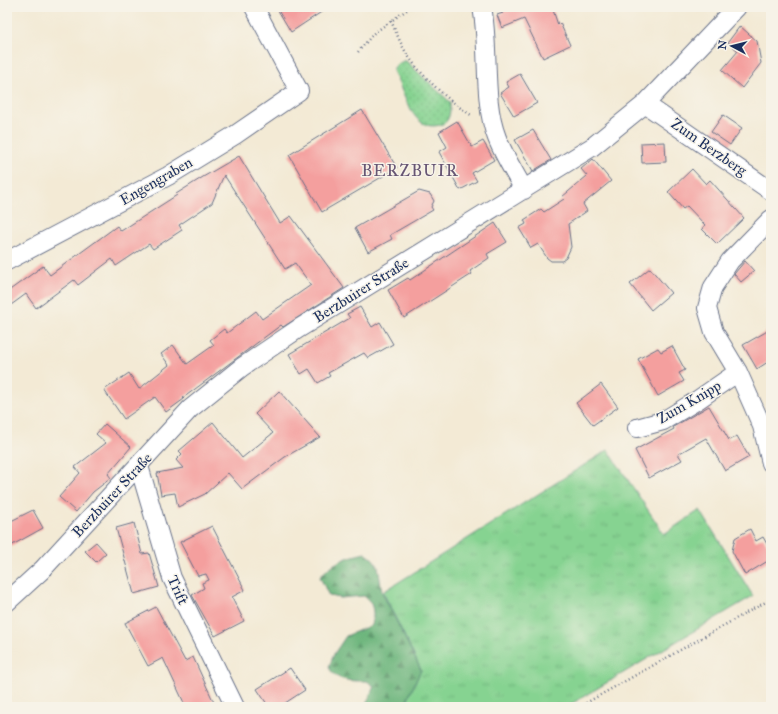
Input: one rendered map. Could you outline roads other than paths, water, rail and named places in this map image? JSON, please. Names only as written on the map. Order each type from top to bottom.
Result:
[{"type":"street","name":"Engengraben","points":[[7,261],[168,176],[235,135],[299,91],[254,7]]},
{"type":"street","points":[[482,7],[486,25],[490,109],[497,137],[524,190]]},
{"type":"street","name":"Berzbuirer Straße","points":[[7,602],[42,570],[190,409],[242,367],[298,329],[592,147],[646,104],[736,7]]},
{"type":"street","name":"Zum Berzberg","points":[[646,104],[771,191]]},
{"type":"street","name":"Zum Knipp","points":[[771,219],[730,261],[713,287],[708,308],[714,332],[738,372],[762,426],[771,463]]},
{"type":"street","name":"Zum Knipp","points":[[637,428],[663,421],[696,401],[738,372]]},
{"type":"street","name":"Trift","points":[[139,466],[172,578],[235,707]]},
{"type":"district","name":"BERZBUIR","points":[[410,170]]}]
